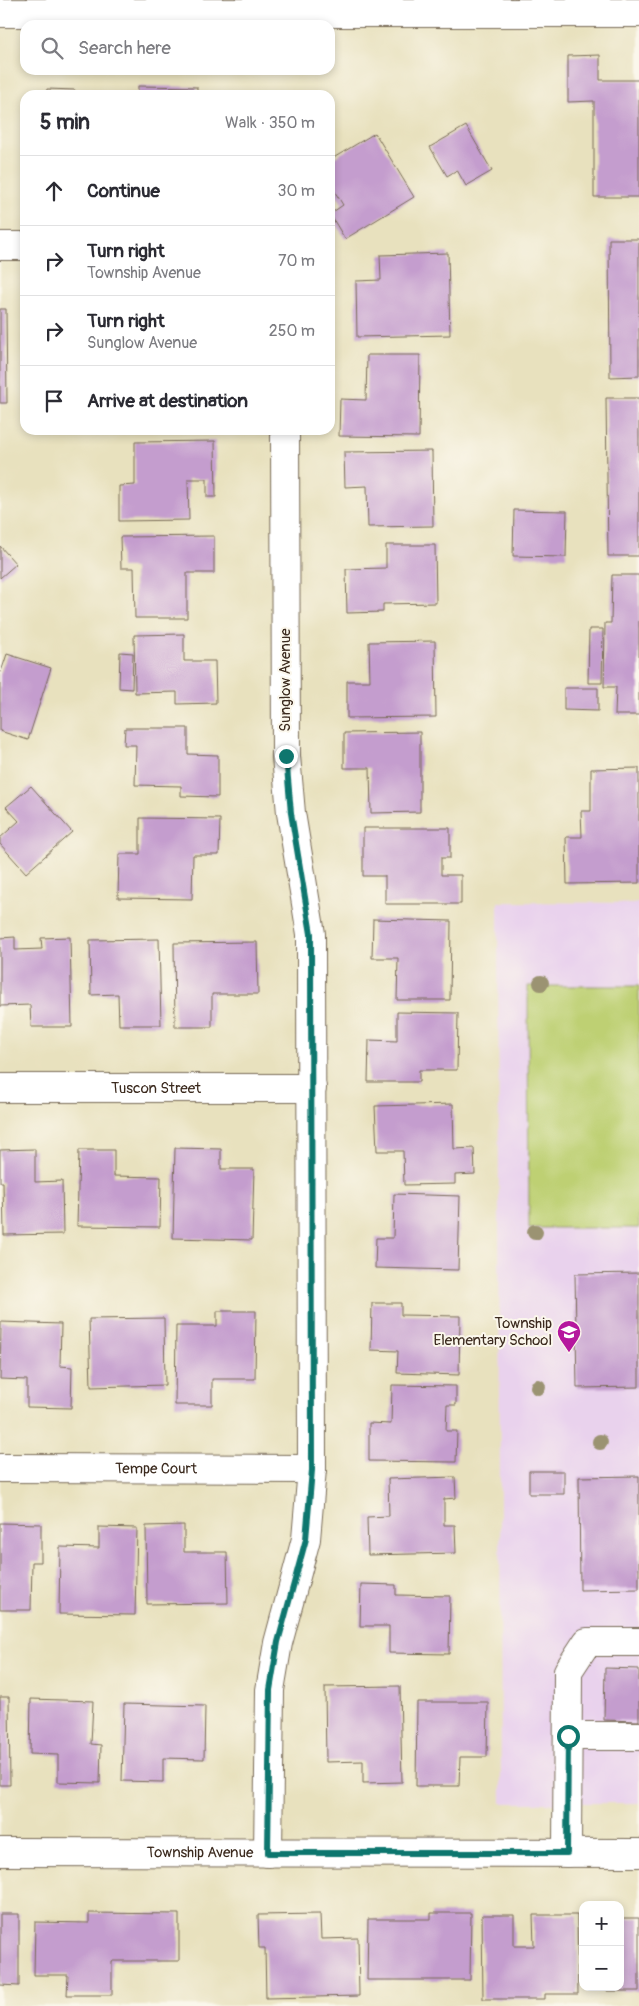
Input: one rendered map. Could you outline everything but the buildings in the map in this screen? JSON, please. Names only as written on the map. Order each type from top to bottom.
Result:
[{"type":"street","points":[[0,13],[395,6],[639,13]]},
{"type":"street","points":[[0,246],[20,246]]},
{"type":"street","name":"Sunglow Avenue","points":[[268,1853],[270,1690],[278,1642],[306,1539],[312,1470],[311,934],[291,813],[286,756],[285,435]]},
{"type":"street","name":"Tuscon Street","points":[[0,1088],[312,1088]]},
{"type":"street","name":"Tempe Court","points":[[0,1468],[312,1470]]},
{"type":"street","points":[[567,1853],[568,1671],[587,1642],[639,1642]]},
{"type":"street","points":[[568,1736],[639,1736]]},
{"type":"street","name":"Township Avenue","points":[[0,1852],[639,1853]]},
{"type":"shaded area","name":"Township Elementary School","points":[[498,902],[639,903],[639,1803],[501,1803]]},
{"type":"green space","points":[[528,986],[639,986],[639,1228],[529,1228]]},
{"type":"place","name":"Township Elementary School","points":[[569,1353]]},
{"type":"route","points":[[286,756],[291,813],[311,934],[312,1470],[306,1539],[278,1642],[270,1690],[268,1853],[567,1853],[568,1736]]}]
